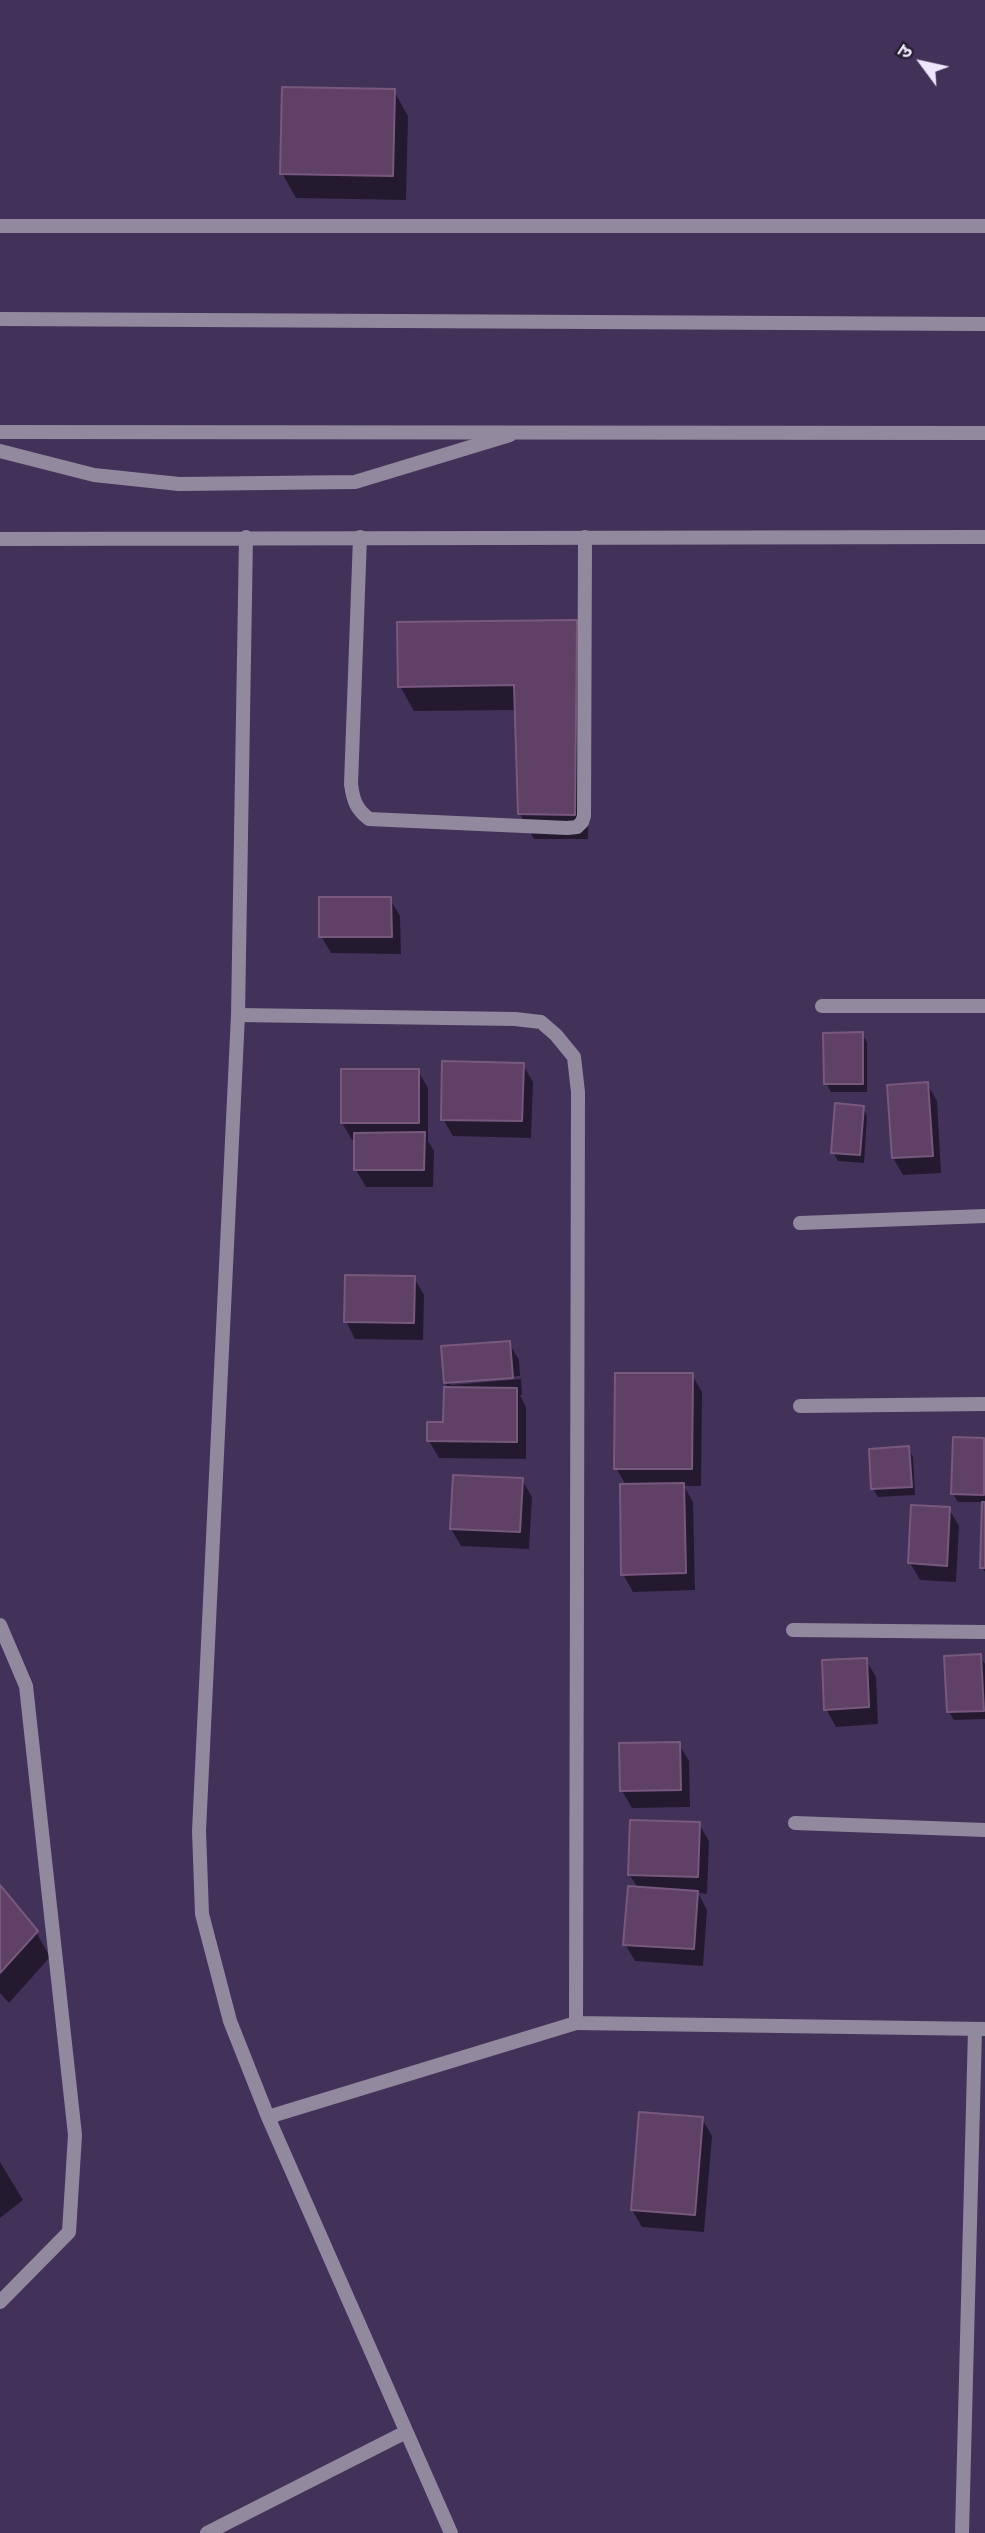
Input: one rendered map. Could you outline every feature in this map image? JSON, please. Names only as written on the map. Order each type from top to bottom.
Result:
[{"type":"street","points":[[0,226],[985,226]]},
{"type":"street","points":[[0,319],[985,324]]},
{"type":"street","points":[[0,432],[985,433]]},
{"type":"street","points":[[0,451],[94,475],[179,484],[355,482],[518,432]]},
{"type":"street","points":[[246,537],[238,1015],[200,1831],[202,1914],[230,2021],[268,2117],[451,2533]]},
{"type":"street","points":[[360,537],[351,784],[353,800],[360,812],[369,819],[567,828],[577,827],[583,816],[585,537]]},
{"type":"street","points":[[0,539],[985,537]]},
{"type":"street","points":[[822,1006],[985,1006]]},
{"type":"street","points":[[238,1015],[528,1020],[541,1022],[574,1057],[578,1092],[576,2023]]},
{"type":"street","points":[[800,1223],[985,1216]]},
{"type":"street","points":[[800,1406],[985,1405]]},
{"type":"street","points":[[0,1625],[26,1686],[75,2135],[69,2232],[0,2302]]},
{"type":"street","points":[[793,1630],[985,1632]]},
{"type":"street","points":[[795,1823],[985,1830]]},
{"type":"street","points":[[268,2117],[576,2023],[980,2029],[962,2533]]},
{"type":"street","points":[[207,2533],[406,2432]]},
{"type":"building","points":[[282,87],[395,89],[393,176],[280,174]]},
{"type":"building","points":[[577,620],[575,815],[518,814],[514,685],[398,687],[397,622]]},
{"type":"building","points":[[319,897],[391,897],[392,937],[319,937]]},
{"type":"building","points":[[863,1032],[863,1084],[824,1084],[823,1033]]},
{"type":"building","points":[[442,1061],[524,1063],[522,1121],[441,1120]]},
{"type":"building","points":[[341,1069],[419,1069],[419,1123],[341,1123]]},
{"type":"building","points":[[928,1082],[933,1156],[892,1158],[887,1085]]},
{"type":"building","points":[[835,1103],[864,1106],[860,1155],[831,1153]]},
{"type":"building","points":[[425,1132],[424,1170],[354,1170],[354,1133]]},
{"type":"building","points":[[345,1275],[415,1276],[414,1323],[344,1322]]},
{"type":"building","points":[[510,1341],[513,1378],[444,1383],[441,1346]]},
{"type":"building","points":[[615,1373],[693,1373],[692,1469],[614,1469]]},
{"type":"building","points":[[444,1387],[517,1388],[517,1442],[427,1441],[427,1422],[443,1422]]},
{"type":"building","points":[[953,1437],[984,1438],[984,1495],[951,1494]]},
{"type":"building","points":[[909,1446],[912,1487],[871,1489],[869,1449]]},
{"type":"building","points":[[453,1475],[523,1478],[520,1532],[450,1529]]},
{"type":"building","points":[[684,1483],[686,1573],[621,1575],[620,1484]]},
{"type":"building","points":[[982,1502],[985,1502],[985,1568],[980,1568]]},
{"type":"building","points":[[911,1505],[950,1507],[947,1566],[908,1563]]},
{"type":"building","points":[[981,1654],[984,1711],[947,1712],[944,1656]]},
{"type":"building","points":[[867,1658],[869,1707],[824,1710],[822,1660]]},
{"type":"building","points":[[680,1742],[681,1790],[620,1791],[619,1743]]},
{"type":"building","points":[[630,1820],[700,1822],[698,1877],[628,1875]]},
{"type":"building","points":[[0,1885],[38,1931],[0,1973]]},
{"type":"building","points":[[628,1886],[698,1891],[694,1949],[623,1945]]},
{"type":"building","points":[[639,2112],[703,2117],[695,2215],[631,2210]]}]
